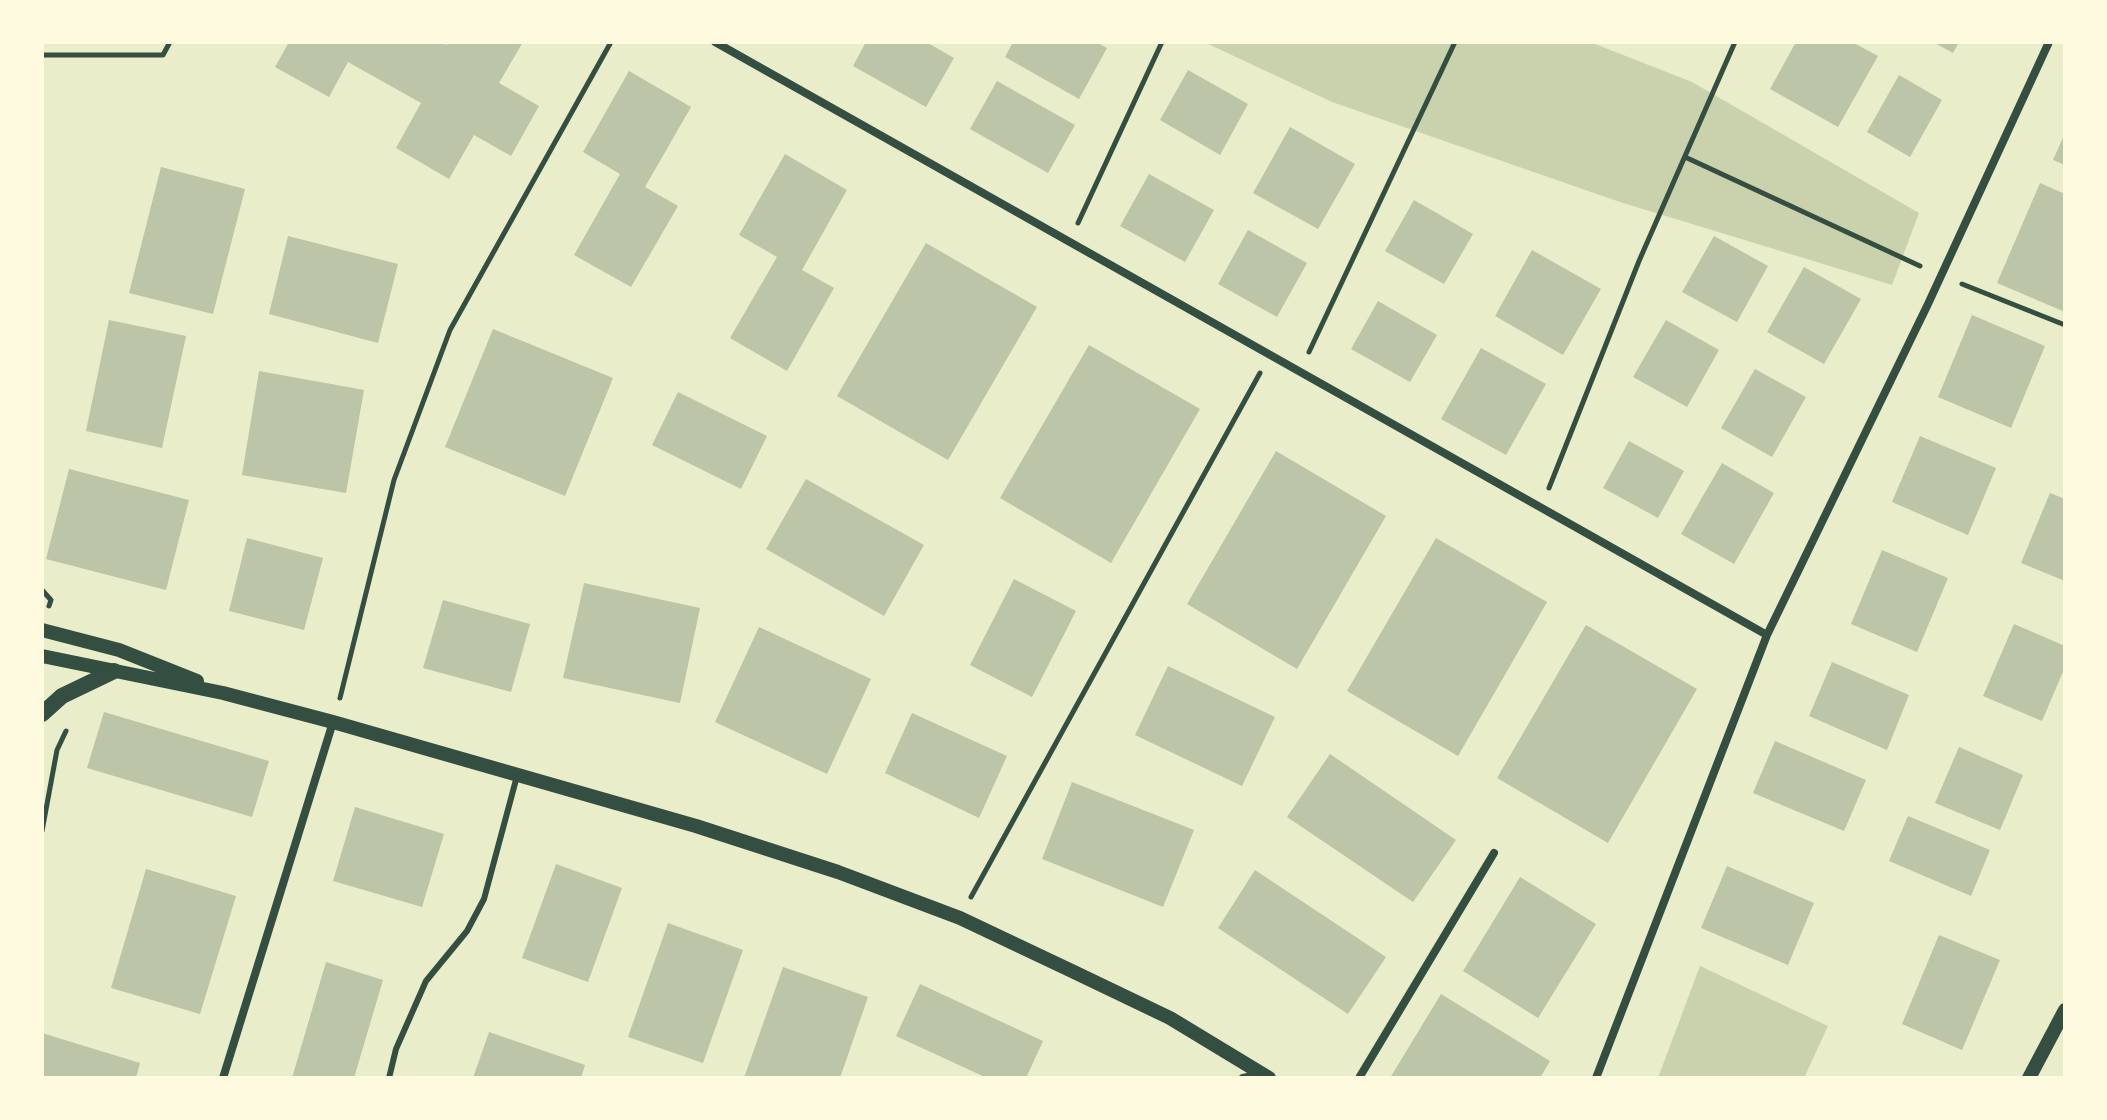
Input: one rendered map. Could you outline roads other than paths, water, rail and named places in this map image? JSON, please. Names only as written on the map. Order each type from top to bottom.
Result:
[{"type":"main road","points":[[43,712],[62,696],[114,671]]},
{"type":"street","points":[[715,42],[1767,635]]},
{"type":"street","points":[[1596,1078],[1767,635],[2049,42]]},
{"type":"street","points":[[42,630],[119,650],[223,693]]},
{"type":"street","points":[[42,656],[223,693],[696,826],[960,918],[1170,1018],[1266,1076]]},
{"type":"street","points":[[223,1078],[333,722]]},
{"type":"street","points":[[1359,1078],[1494,853]]},
{"type":"street","points":[[2029,1078],[2065,1010]]},
{"type":"street","points":[[1243,1078],[1266,1076]]},
{"type":"lane","points":[[389,1078],[396,1049],[426,981],[467,931],[484,899],[517,775]]}]
